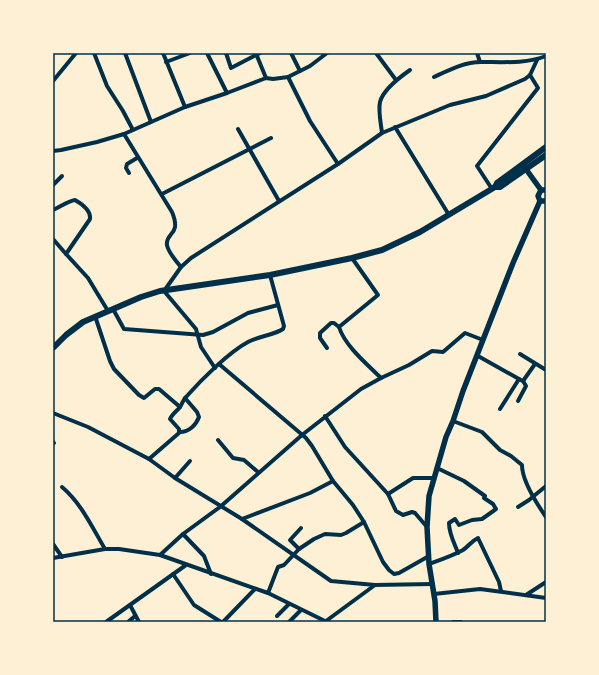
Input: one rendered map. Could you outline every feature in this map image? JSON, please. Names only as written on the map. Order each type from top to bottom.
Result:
[{"type":"highway","points":[[53,348],[74,328],[95,316],[141,297],[164,291],[270,275],[352,258],[382,250],[420,232],[494,188],[500,187],[525,167],[546,147]]},
{"type":"highway","points":[[525,167],[546,155]]},
{"type":"main road","points":[[436,622],[433,584],[429,564],[427,527],[429,496],[446,437],[463,391],[478,356],[513,263],[543,201],[538,196],[543,190],[525,167]]},
{"type":"street","points":[[53,81],[76,53]]},
{"type":"street","points":[[94,53],[107,86],[133,130]]},
{"type":"street","points":[[125,53],[151,122]]},
{"type":"street","points":[[162,53],[185,107]]},
{"type":"street","points":[[166,62],[190,53]]},
{"type":"street","points":[[207,53],[227,94]]},
{"type":"street","points":[[226,53],[231,68],[258,54],[266,78]]},
{"type":"street","points":[[291,53],[300,71]]},
{"type":"street","points":[[53,151],[97,142],[124,134],[185,107],[227,94],[266,78],[273,79],[288,77],[310,66],[327,53]]},
{"type":"street","points":[[376,53],[396,80]]},
{"type":"street","points":[[476,53],[480,62]]},
{"type":"street","points":[[434,77],[457,66],[480,62],[495,63],[537,60],[546,56]]},
{"type":"street","points":[[215,368],[201,347],[199,336],[192,323],[164,291],[181,267],[190,258],[338,164],[382,133],[450,105],[486,96],[525,79],[530,75],[537,60]]},
{"type":"street","points":[[382,133],[381,98],[396,80],[410,70]]},
{"type":"street","points":[[494,188],[477,166],[538,88],[530,75]]},
{"type":"street","points":[[288,77],[310,121],[338,164]]},
{"type":"street","points":[[395,127],[449,215]]},
{"type":"street","points":[[238,129],[279,201]]},
{"type":"street","points":[[124,134],[137,158],[162,194],[172,212],[176,224],[175,230],[168,238],[166,243],[181,267]]},
{"type":"street","points":[[162,194],[271,138]]},
{"type":"street","points":[[129,173],[126,168],[127,164],[137,158]]},
{"type":"street","points":[[53,185],[62,176]]},
{"type":"street","points":[[53,210],[75,200],[86,209],[90,215],[90,219],[66,254]]},
{"type":"street","points":[[53,239],[88,278],[124,329],[199,336],[213,332],[248,313],[278,305]]},
{"type":"street","points":[[340,327],[378,295],[352,258]]},
{"type":"street","points":[[180,432],[170,419],[171,417],[180,407],[185,398],[219,364],[246,343],[283,329],[284,326],[270,275]]},
{"type":"street","points":[[95,316],[114,369],[135,391],[144,398],[155,389],[159,389],[180,407]]},
{"type":"street","points":[[328,348],[320,338],[320,333],[331,323],[334,323],[340,327],[342,334],[355,351],[381,378]]},
{"type":"street","points":[[160,555],[183,534],[220,507],[258,472],[302,435],[361,389],[432,352],[443,352],[465,333],[483,340]]},
{"type":"street","points":[[520,354],[546,370]]},
{"type":"street","points":[[478,356],[521,380],[526,386],[518,401]]},
{"type":"street","points":[[219,364],[302,435],[312,446],[332,481],[353,505],[364,522],[383,562],[391,573],[399,573],[429,556]]},
{"type":"street","points":[[500,409],[521,380],[535,364]]},
{"type":"street","points":[[149,459],[180,432],[186,432],[196,423],[199,417],[197,412],[185,398]]},
{"type":"street","points":[[53,413],[88,427],[149,459],[175,478],[220,507],[242,519],[331,581],[375,585],[433,584]]},
{"type":"street","points":[[326,416],[345,447],[388,494],[392,504],[399,513],[403,515],[412,512],[415,513],[427,527]]},
{"type":"street","points":[[453,421],[482,432],[500,450],[511,456],[522,465],[522,471],[533,497],[546,517]]},
{"type":"street","points":[[218,440],[232,458],[244,460],[258,472]]},
{"type":"street","points":[[175,478],[190,461]]},
{"type":"street","points":[[437,468],[464,481],[485,496],[484,498],[493,504],[496,509],[482,519],[472,520],[459,525],[455,519],[449,523],[449,533],[458,553]]},
{"type":"street","points":[[388,494],[414,478],[434,478]]},
{"type":"street","points":[[242,519],[310,493],[332,481]]},
{"type":"street","points":[[518,507],[546,486]]},
{"type":"street","points":[[62,487],[79,505],[105,549]]},
{"type":"street","points":[[268,593],[278,567],[284,565],[299,549],[320,536],[346,533],[364,522]]},
{"type":"street","points":[[299,549],[290,540],[301,528]]},
{"type":"street","points":[[183,534],[204,556],[211,574]]},
{"type":"street","points":[[429,564],[458,553],[465,549],[471,541],[478,538],[499,582],[501,591]]},
{"type":"street","points":[[53,544],[62,557]]},
{"type":"street","points":[[53,558],[105,549],[119,549],[160,555],[268,593],[327,622],[375,585]]},
{"type":"street","points":[[106,622],[186,565]]},
{"type":"street","points":[[173,574],[194,605],[222,622],[255,589]]},
{"type":"street","points":[[526,595],[546,582]]},
{"type":"street","points":[[434,594],[480,589],[546,598]]},
{"type":"street","points":[[277,616],[289,604]]},
{"type":"street","points":[[130,605],[139,622]]},
{"type":"street","points":[[289,622],[301,610]]},
{"type":"street","points":[[128,622],[135,616]]},
{"type":"street","points":[[453,622],[460,622]]}]
